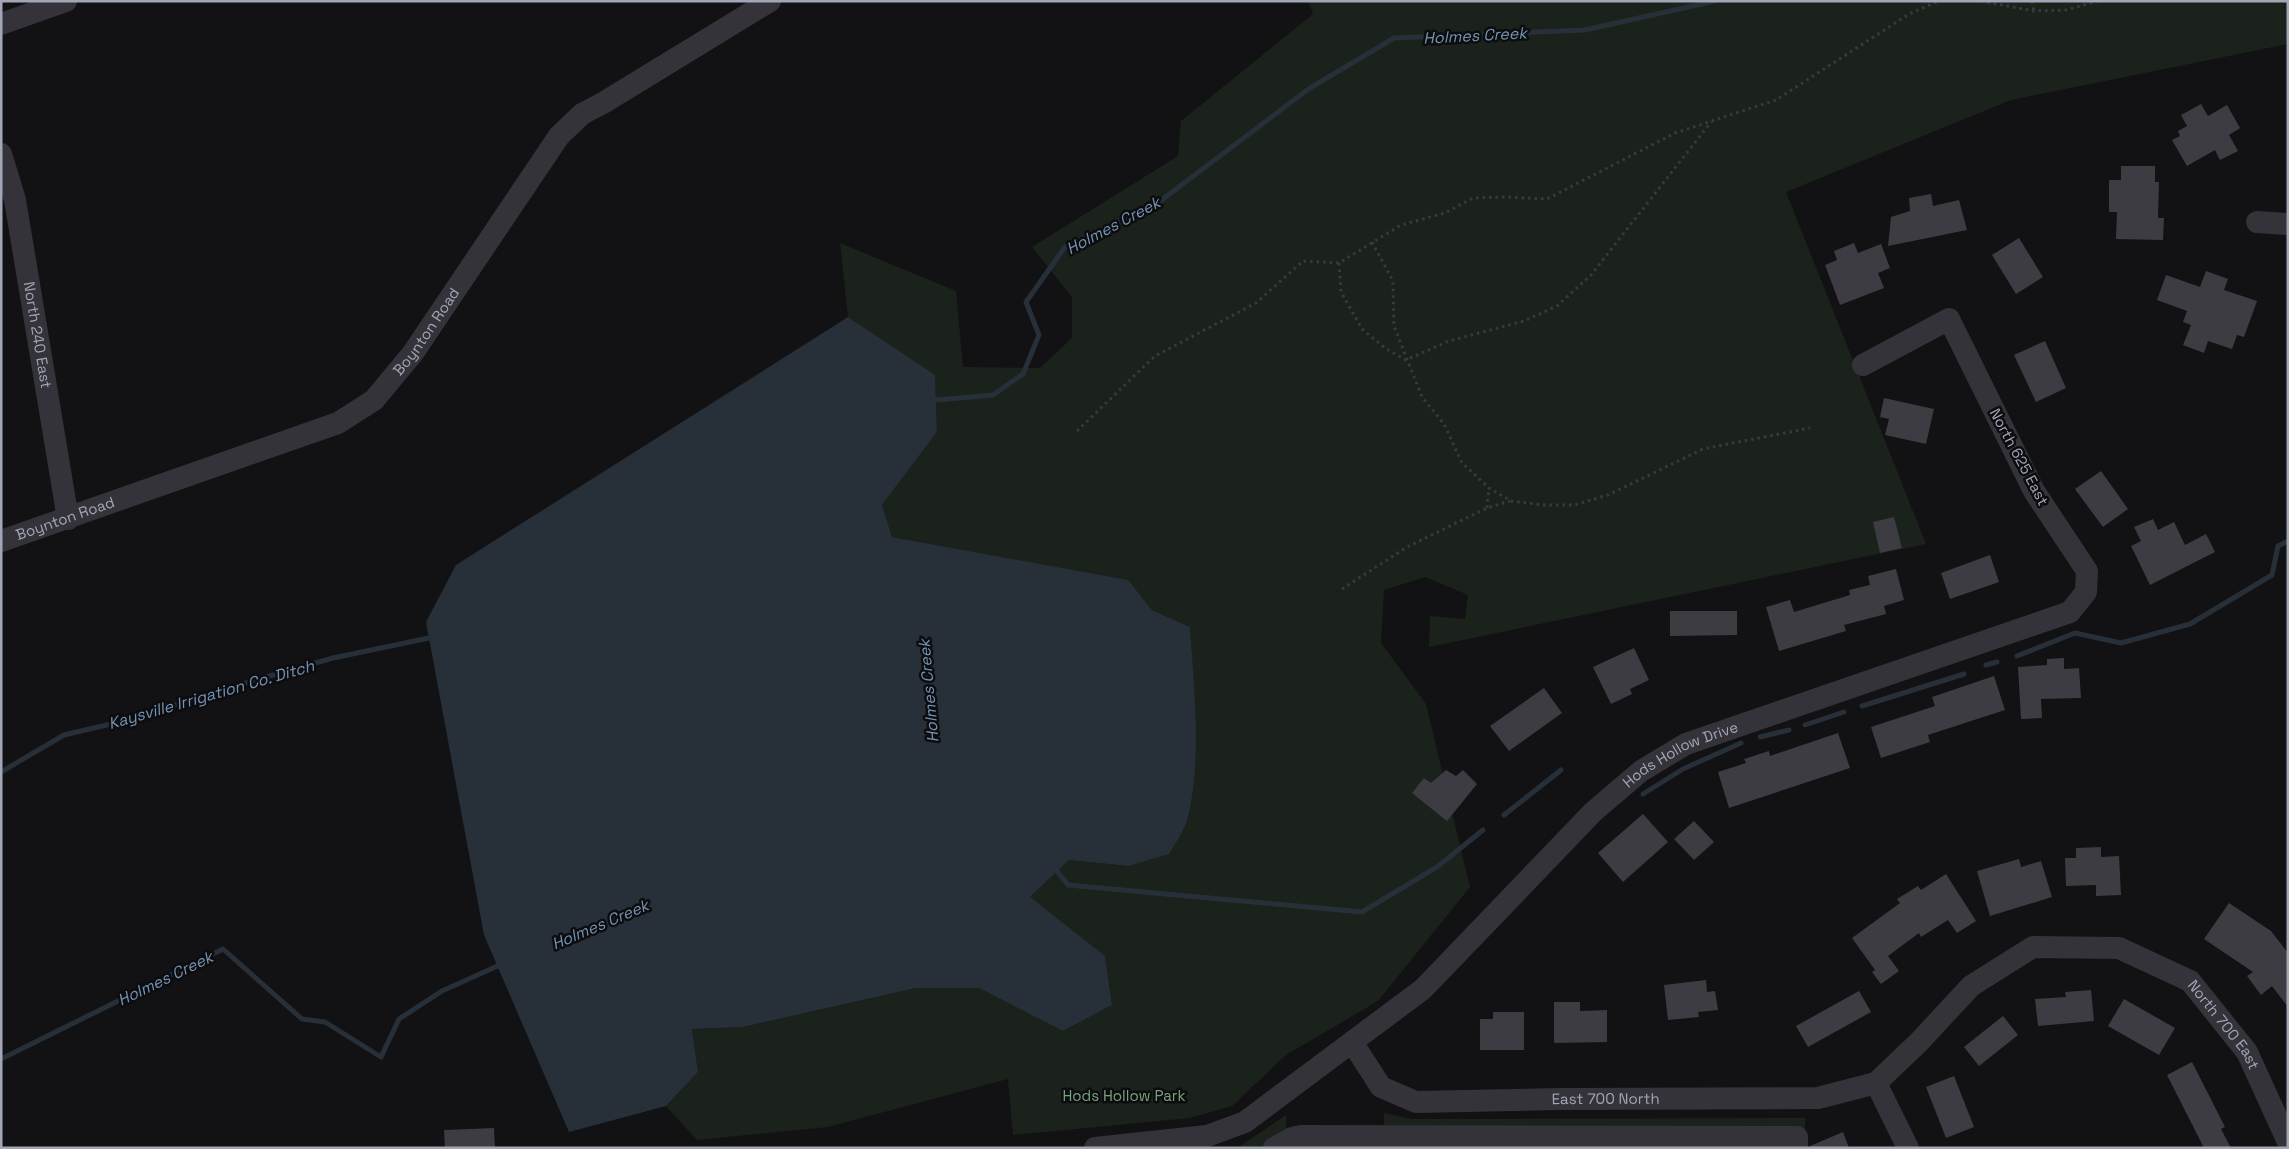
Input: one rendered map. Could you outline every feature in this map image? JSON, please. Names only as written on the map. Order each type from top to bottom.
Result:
[{"type":"street","points":[[1,24],[66,1]]},
{"type":"street","name":"Boynton Road","points":[[1,541],[338,423],[374,400],[413,353],[559,136],[582,114],[603,104],[770,1]]},
{"type":"street","name":"North 240 East","points":[[1,154],[15,200],[68,518]]},
{"type":"street","points":[[2257,222],[2288,224]]},
{"type":"street","name":"North 625 East","points":[[1863,365],[1949,319],[2034,491],[2087,571],[2086,592]]},
{"type":"street","name":"Hods Hollow Drive","points":[[1352,1042],[1423,989],[1593,812],[1641,771],[1686,744],[2070,612],[2086,592]]},
{"type":"street","name":"East 700 North","points":[[1352,1042],[1381,1087],[1416,1102],[1560,1099],[1818,1098],[1876,1083],[1919,1042],[1971,986],[2033,948],[2119,948]]},
{"type":"street","name":"North 700 East","points":[[2119,948],[2190,981],[2247,1052],[2288,1142]]},
{"type":"street","points":[[1095,1148],[1171,1144],[1207,1136],[1245,1122],[1352,1042]]},
{"type":"street","points":[[1876,1083],[1908,1148]]},
{"type":"street","points":[[1559,1142],[1560,1099]]},
{"type":"street","points":[[1277,1147],[1292,1138],[1301,1136],[1443,1142],[1797,1142]]},
{"type":"path","points":[[1077,432],[1155,356],[1256,304],[1303,261],[1339,262],[1401,225],[1445,213],[1473,198],[1548,199],[1675,133],[1776,100],[1909,14],[1939,1]]},
{"type":"path","points":[[1981,1],[2034,11],[2066,10],[2098,1]]},
{"type":"path","points":[[2032,1],[2034,11]]},
{"type":"path","points":[[1406,360],[1449,341],[1524,321],[1557,306],[1591,275],[1712,121]]},
{"type":"path","points":[[1372,242],[1393,281],[1394,326],[1422,398],[1444,424],[1462,463],[1489,488],[1511,501],[1544,506],[1574,506],[1608,495],[1703,449],[1810,428]]},
{"type":"path","points":[[1339,262],[1341,292],[1362,329],[1385,348],[1406,360]]},
{"type":"path","points":[[1488,508],[1489,488]]},
{"type":"path","points":[[1342,589],[1407,547],[1488,508],[1511,501]]},
{"type":"green space","name":"Hods Hollow Park","points":[[1308,1],[2288,1],[2288,44],[2011,100],[1786,192],[1926,544],[1429,647],[1430,616],[1465,619],[1468,595],[1425,577],[1384,590],[1381,643],[1426,704],[1470,887],[1378,1001],[1286,1055],[1232,1106],[1190,1118],[1013,1135],[1008,1079],[828,1127],[697,1140],[666,1106],[698,1072],[692,1029],[743,1027],[916,988],[979,988],[1063,1031],[1112,1005],[1105,956],[1029,898],[1069,860],[1128,866],[1188,819],[1193,772],[1195,706],[1190,627],[1152,610],[1127,580],[892,537],[882,505],[937,432],[935,376],[848,317],[840,243],[956,291],[963,367],[1040,368],[1072,338],[1072,297],[1032,247],[1178,156],[1181,121],[1313,14]]},
{"type":"green space","points":[[1384,1113],[1411,1119],[1805,1118],[1805,1148],[1237,1148],[1286,1115],[1286,1128],[1384,1127]]},
{"type":"water","points":[[848,317],[935,375],[937,432],[882,505],[892,537],[1128,580],[1152,610],[1190,627],[1196,747],[1195,771],[1187,822],[1169,854],[1128,866],[1069,860],[1030,897],[1105,956],[1112,1005],[1063,1031],[979,988],[916,988],[743,1027],[692,1029],[698,1072],[666,1106],[569,1132],[484,935],[426,622],[456,565]]},
{"type":"building","points":[[2201,104],[2208,116],[2227,105],[2240,128],[2229,135],[2238,151],[2220,160],[2215,150],[2187,166],[2172,140],[2180,136],[2178,131],[2187,126],[2181,115]]},
{"type":"building","points":[[2121,166],[2155,166],[2155,182],[2159,182],[2158,218],[2164,218],[2163,240],[2116,239],[2117,212],[2109,212],[2109,180],[2121,180]]},
{"type":"building","points":[[1931,194],[1933,206],[1959,200],[1967,230],[1888,246],[1891,217],[1910,211],[1909,198]]},
{"type":"building","points":[[2019,238],[2043,277],[2016,294],[1992,255]]},
{"type":"building","points":[[1854,243],[1858,253],[1881,244],[1890,268],[1878,273],[1884,288],[1840,305],[1825,265],[1837,260],[1834,251]]},
{"type":"building","points":[[2206,271],[2228,279],[2224,290],[2257,301],[2244,337],[2237,335],[2232,349],[2208,341],[2204,353],[2183,345],[2191,325],[2183,322],[2187,311],[2157,300],[2166,275],[2200,287]]},
{"type":"building","points":[[2045,341],[2066,388],[2036,402],[2014,355]]},
{"type":"building","points":[[1884,398],[1934,409],[1926,444],[1885,435],[1889,419],[1880,417]]},
{"type":"building","points":[[2101,471],[2128,509],[2103,527],[2075,489]]},
{"type":"building","points":[[1894,517],[1902,548],[1880,553],[1873,522]]},
{"type":"building","points":[[2153,519],[2158,530],[2174,522],[2185,545],[2206,534],[2215,552],[2150,585],[2131,546],[2141,541],[2134,527]]},
{"type":"building","points":[[1990,555],[1999,582],[1950,599],[1941,573]]},
{"type":"building","points":[[1896,569],[1904,600],[1884,606],[1886,614],[1844,625],[1846,631],[1779,651],[1766,607],[1790,600],[1794,612],[1850,595],[1849,590],[1870,585],[1868,576]]},
{"type":"building","points":[[1670,611],[1737,611],[1737,635],[1670,636]]},
{"type":"building","points":[[1634,648],[1649,680],[1630,689],[1632,694],[1611,704],[1593,667]]},
{"type":"building","points":[[2064,658],[2064,669],[2079,668],[2081,698],[2041,699],[2042,718],[2021,719],[2018,667],[2047,665],[2047,659]]},
{"type":"building","points":[[1994,676],[2005,710],[1928,735],[1930,742],[1881,758],[1871,727],[1935,706],[1932,697]]},
{"type":"building","points":[[1544,688],[1562,713],[1509,751],[1490,726]]},
{"type":"building","points":[[1838,733],[1850,768],[1729,808],[1718,772],[1746,763],[1744,759],[1769,751],[1770,756]]},
{"type":"building","points":[[1446,770],[1456,776],[1463,770],[1477,784],[1447,821],[1412,793],[1424,778],[1431,783]]},
{"type":"building","points":[[1643,814],[1668,842],[1623,882],[1598,853]]},
{"type":"building","points":[[1694,821],[1714,842],[1694,860],[1674,839]]},
{"type":"building","points":[[2101,847],[2101,857],[2119,856],[2121,895],[2096,896],[2096,885],[2066,886],[2065,858],[2076,858],[2076,848]]},
{"type":"building","points":[[2019,859],[2021,867],[2041,861],[2052,897],[1990,916],[1977,871]]},
{"type":"building","points":[[1946,874],[1976,921],[1957,933],[1948,920],[1921,937],[1919,933],[1888,956],[1899,971],[1881,984],[1872,972],[1875,970],[1852,938],[1900,903],[1897,899],[1918,886],[1921,890]]},
{"type":"building","points":[[2229,903],[2271,931],[2288,953],[2288,1007],[2272,986],[2261,995],[2247,976],[2253,972],[2204,939]]},
{"type":"building","points":[[1706,980],[1707,992],[1715,991],[1718,1010],[1698,1012],[1699,1017],[1668,1020],[1664,985]]},
{"type":"building","points":[[2091,990],[2094,1021],[2038,1026],[2035,999],[2066,997],[2065,992]]},
{"type":"building","points":[[1859,991],[1871,1012],[1808,1047],[1796,1026]]},
{"type":"building","points":[[2124,999],[2175,1028],[2159,1055],[2108,1026]]},
{"type":"building","points":[[1554,1002],[1580,1002],[1580,1011],[1607,1010],[1607,1042],[1554,1043]]},
{"type":"building","points":[[1493,1012],[1524,1012],[1524,1050],[1480,1050],[1480,1019],[1493,1019]]},
{"type":"building","points":[[2003,1016],[2018,1035],[1979,1066],[1964,1047]]},
{"type":"building","points":[[2192,1062],[2225,1127],[2221,1129],[2231,1148],[2204,1148],[2167,1075]]},
{"type":"building","points":[[1954,1076],[1974,1127],[1946,1138],[1926,1087]]},
{"type":"building","points":[[494,1128],[495,1148],[445,1148],[444,1130]]},
{"type":"building","points":[[1843,1132],[1849,1148],[1810,1148],[1810,1146]]},
{"type":"waterway","name":"Holmes Creek","points":[[931,403],[936,400],[993,395],[1023,374],[1039,335],[1026,302],[1065,247],[1151,208],[1310,88],[1394,38],[1585,30],[1715,1]]},
{"type":"waterway","points":[[2017,656],[2075,633],[2121,643],[2190,624],[2272,575],[2278,546],[2288,541]]},
{"type":"waterway","name":"Kaysville Irrigation Co. Ditch","points":[[1,772],[64,735],[132,719],[218,691],[333,658],[429,638]]},
{"type":"waterway","points":[[1986,665],[1997,662]]},
{"type":"waterway","points":[[1862,706],[1964,674]]},
{"type":"waterway","points":[[1805,725],[1844,712]]},
{"type":"waterway","points":[[1760,737],[1789,730]]},
{"type":"waterway","points":[[1643,794],[1683,769],[1741,743]]},
{"type":"waterway","points":[[1504,815],[1561,770]]},
{"type":"waterway","points":[[1054,867],[1068,885],[1362,912],[1437,867],[1483,830]]},
{"type":"waterway","name":"Holmes Creek","points":[[1,1059],[223,949],[302,1019],[325,1022],[381,1057],[399,1019],[442,991],[502,964]]}]
